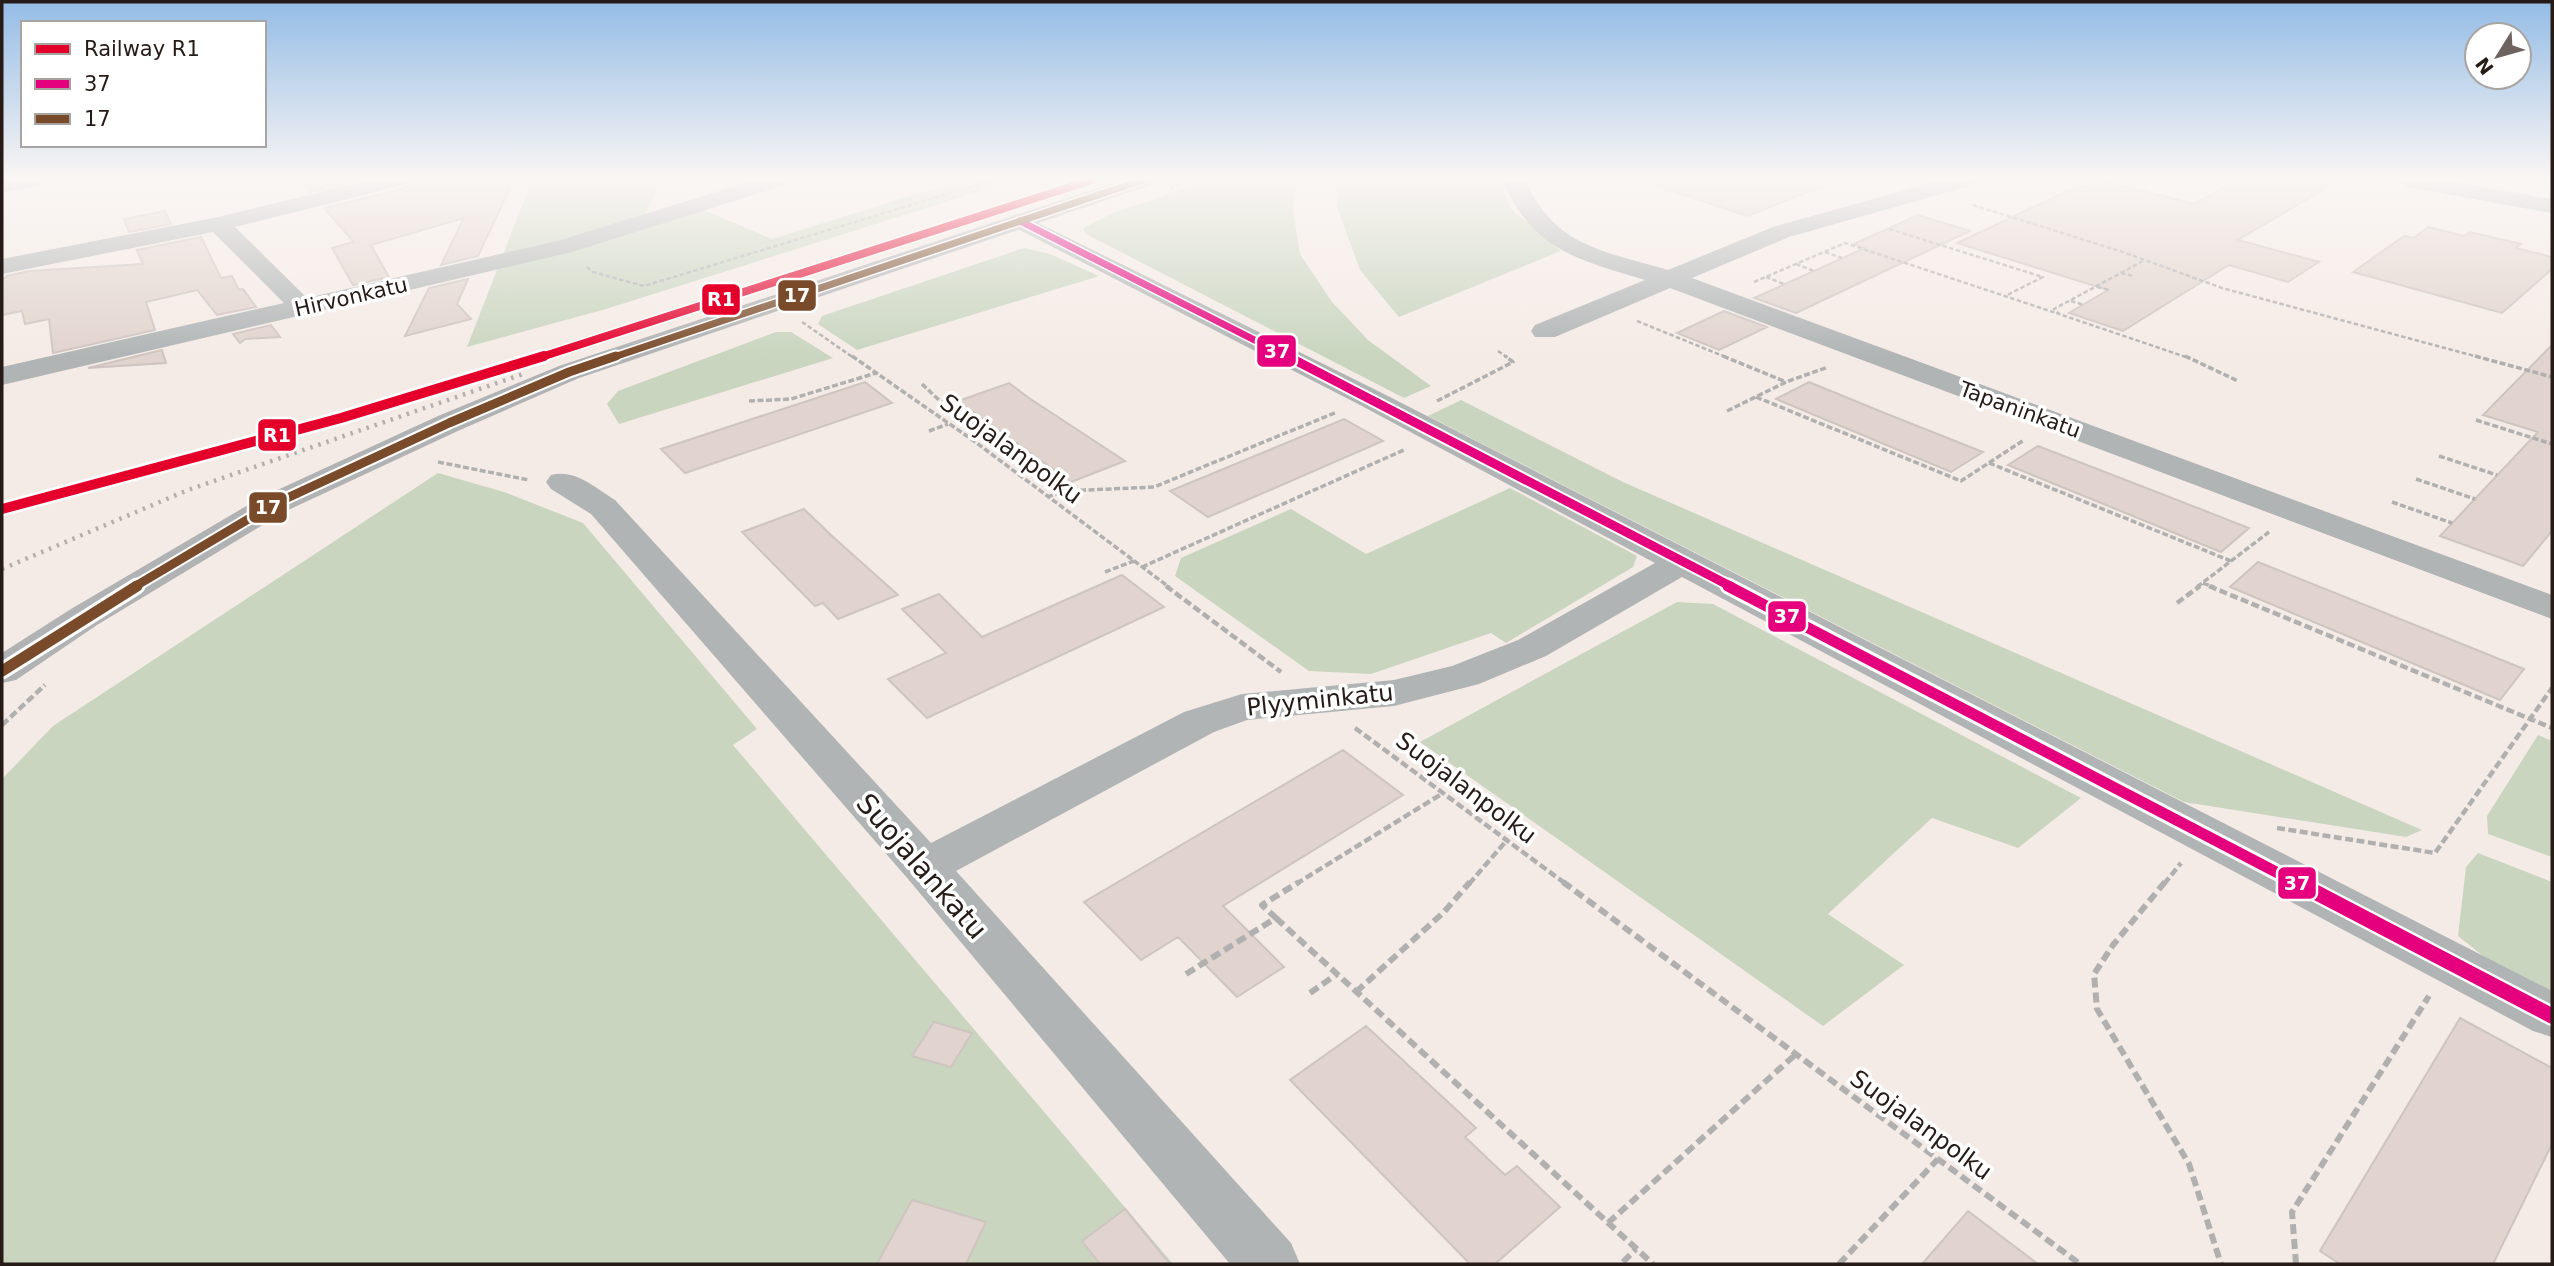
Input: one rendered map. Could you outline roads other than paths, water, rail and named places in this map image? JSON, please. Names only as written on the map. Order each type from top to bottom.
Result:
[{"type":"main road","points":[[2,671],[85,617],[272,505],[449,423],[569,372],[966,239]]},
{"type":"street","points":[[2,266],[140,239]]},
{"type":"street","points":[[233,239],[295,299],[300,308]]},
{"type":"street","name":"Hirvonkatu","points":[[2,376],[588,239]]},
{"type":"street","points":[[1056,239],[1371,399],[2552,1016]]},
{"type":"street","name":"Tapaninkatu","points":[[1559,239],[2552,608]]},
{"type":"street","points":[[1545,331],[1764,239]]},
{"type":"street","name":"Suojalankatu","points":[[563,482],[603,507],[925,867],[1269,1264]]},
{"type":"street","name":"Plyyminkatu","points":[[925,867],[1199,722],[1242,707],[1394,693],[1465,675],[1532,648],[1681,563]]},
{"type":"railway","points":[[538,358],[908,239]]},
{"type":"railway","points":[[2,509],[341,418],[544,356]]},
{"type":"railway","points":[[2,569],[188,490],[523,374]]},
{"type":"rail line","name":"R1","points":[[2,509],[341,418],[492,373],[908,239]]}]
